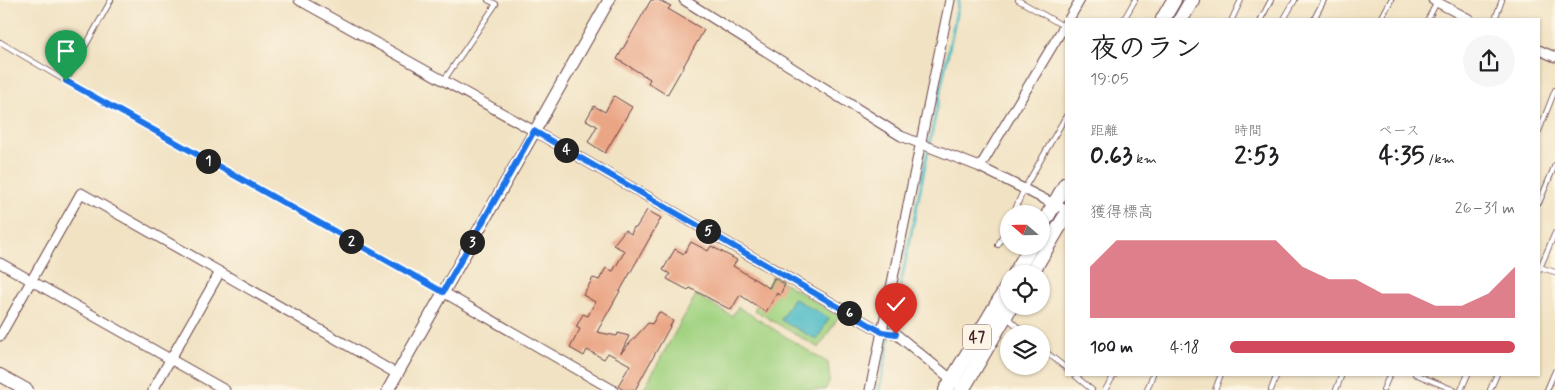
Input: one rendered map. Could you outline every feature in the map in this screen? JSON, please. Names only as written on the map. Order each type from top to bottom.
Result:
[{"type":"main road","points":[[1164,18],[1174,0]]},
{"type":"main road","points":[[1182,18],[1192,0]]},
{"type":"main road","points":[[1050,218],[1060,207],[1065,188]]},
{"type":"main road","points":[[1036,265],[1065,217]]},
{"type":"main road","name":"47","points":[[957,388],[1000,302]]},
{"type":"main road","name":"47","points":[[957,388],[1005,315]]},
{"type":"main road","points":[[0,374],[27,390]]},
{"type":"street","points":[[299,0],[443,82],[534,131],[882,332],[896,334],[957,388]]},
{"type":"street","points":[[388,390],[609,0]]},
{"type":"street","points":[[684,0],[887,128],[921,145],[980,167],[1060,207]]},
{"type":"street","points":[[870,390],[950,0]]},
{"type":"street","points":[[1070,18],[1080,0]]},
{"type":"street","points":[[1436,1],[1467,18]]},
{"type":"street","points":[[980,167],[1065,26]]},
{"type":"street","points":[[1540,50],[1555,57]]},
{"type":"street","points":[[0,336],[81,192],[397,374]]},
{"type":"street","points":[[0,263],[225,390]]},
{"type":"street","points":[[153,390],[220,272]]},
{"type":"street","points":[[443,292],[612,390]]},
{"type":"lane","points":[[66,81],[111,0]]},
{"type":"lane","points":[[443,82],[496,4],[488,0]]},
{"type":"lane","points":[[1018,0],[1065,24]]},
{"type":"lane","points":[[1125,18],[1135,0]]},
{"type":"lane","points":[[1232,18],[1241,0]]},
{"type":"lane","points":[[1262,18],[1271,0]]},
{"type":"lane","points":[[1285,18],[1295,0]]},
{"type":"lane","points":[[1315,18],[1324,0]]},
{"type":"lane","points":[[1382,18],[1391,0]]},
{"type":"lane","points":[[1495,18],[1502,0]]},
{"type":"lane","points":[[1428,18],[1436,1]]},
{"type":"lane","points":[[0,42],[66,81],[443,292]]},
{"type":"lane","points":[[1540,128],[1555,90]]},
{"type":"lane","points":[[1017,205],[1024,189],[1065,118]]},
{"type":"lane","points":[[1540,201],[1555,165]]},
{"type":"lane","points":[[1540,266],[1555,233]]},
{"type":"lane","points":[[998,245],[1000,241]]},
{"type":"lane","points":[[1540,268],[1555,272]]},
{"type":"lane","points":[[1050,355],[1065,367]]},
{"type":"lane","points":[[1547,390],[1555,371]]},
{"type":"lane","points":[[1078,376],[1092,390]]},
{"type":"lane","points":[[1106,390],[1115,376]]},
{"type":"lane","points":[[1147,390],[1152,376]]},
{"type":"lane","points":[[1215,390],[1220,376]]},
{"type":"lane","points":[[1271,390],[1276,376]]},
{"type":"lane","points":[[1336,390],[1341,376]]},
{"type":"lane","points":[[1383,390],[1389,376]]},
{"type":"lane","points":[[1419,376],[1454,390]]},
{"type":"lane","points":[[1430,380],[1432,376]]},
{"type":"lane","points":[[1461,390],[1467,376]]},
{"type":"lane","points":[[1490,390],[1496,376]]},
{"type":"green space","points":[[773,276],[839,316],[819,348],[754,310]]},
{"type":"green space","points":[[696,295],[732,316],[738,307],[828,363],[830,380],[825,390],[643,390]]},
{"type":"water","points":[[793,298],[829,318],[817,340],[781,320]]},
{"type":"building","points":[[651,0],[658,0],[671,6],[668,9],[704,30],[667,95],[648,83],[650,79],[617,59]]},
{"type":"building","points":[[614,96],[632,107],[605,153],[588,142],[597,126],[586,120],[594,106],[605,112]]},
{"type":"building","points":[[647,210],[661,218],[597,332],[617,336],[618,333],[629,336],[621,353],[648,323],[652,324],[659,312],[673,321],[635,390],[623,390],[618,386],[630,365],[608,353],[604,359],[587,350],[584,356],[570,348],[580,329],[576,327],[583,314],[588,316],[595,302],[583,295],[593,278],[599,280],[606,268],[613,271],[625,251],[613,245],[625,230],[631,234]]},
{"type":"building","points":[[691,242],[708,251],[711,246],[737,260],[733,266],[769,288],[774,278],[785,284],[780,295],[777,293],[766,312],[740,295],[731,310],[690,288],[688,290],[667,279],[670,274],[663,270],[675,249],[684,254]]},
{"type":"waterway","points":[[879,390],[959,0]]},
{"type":"route","points":[[66,81],[443,292],[534,131],[882,332],[896,334]]}]
